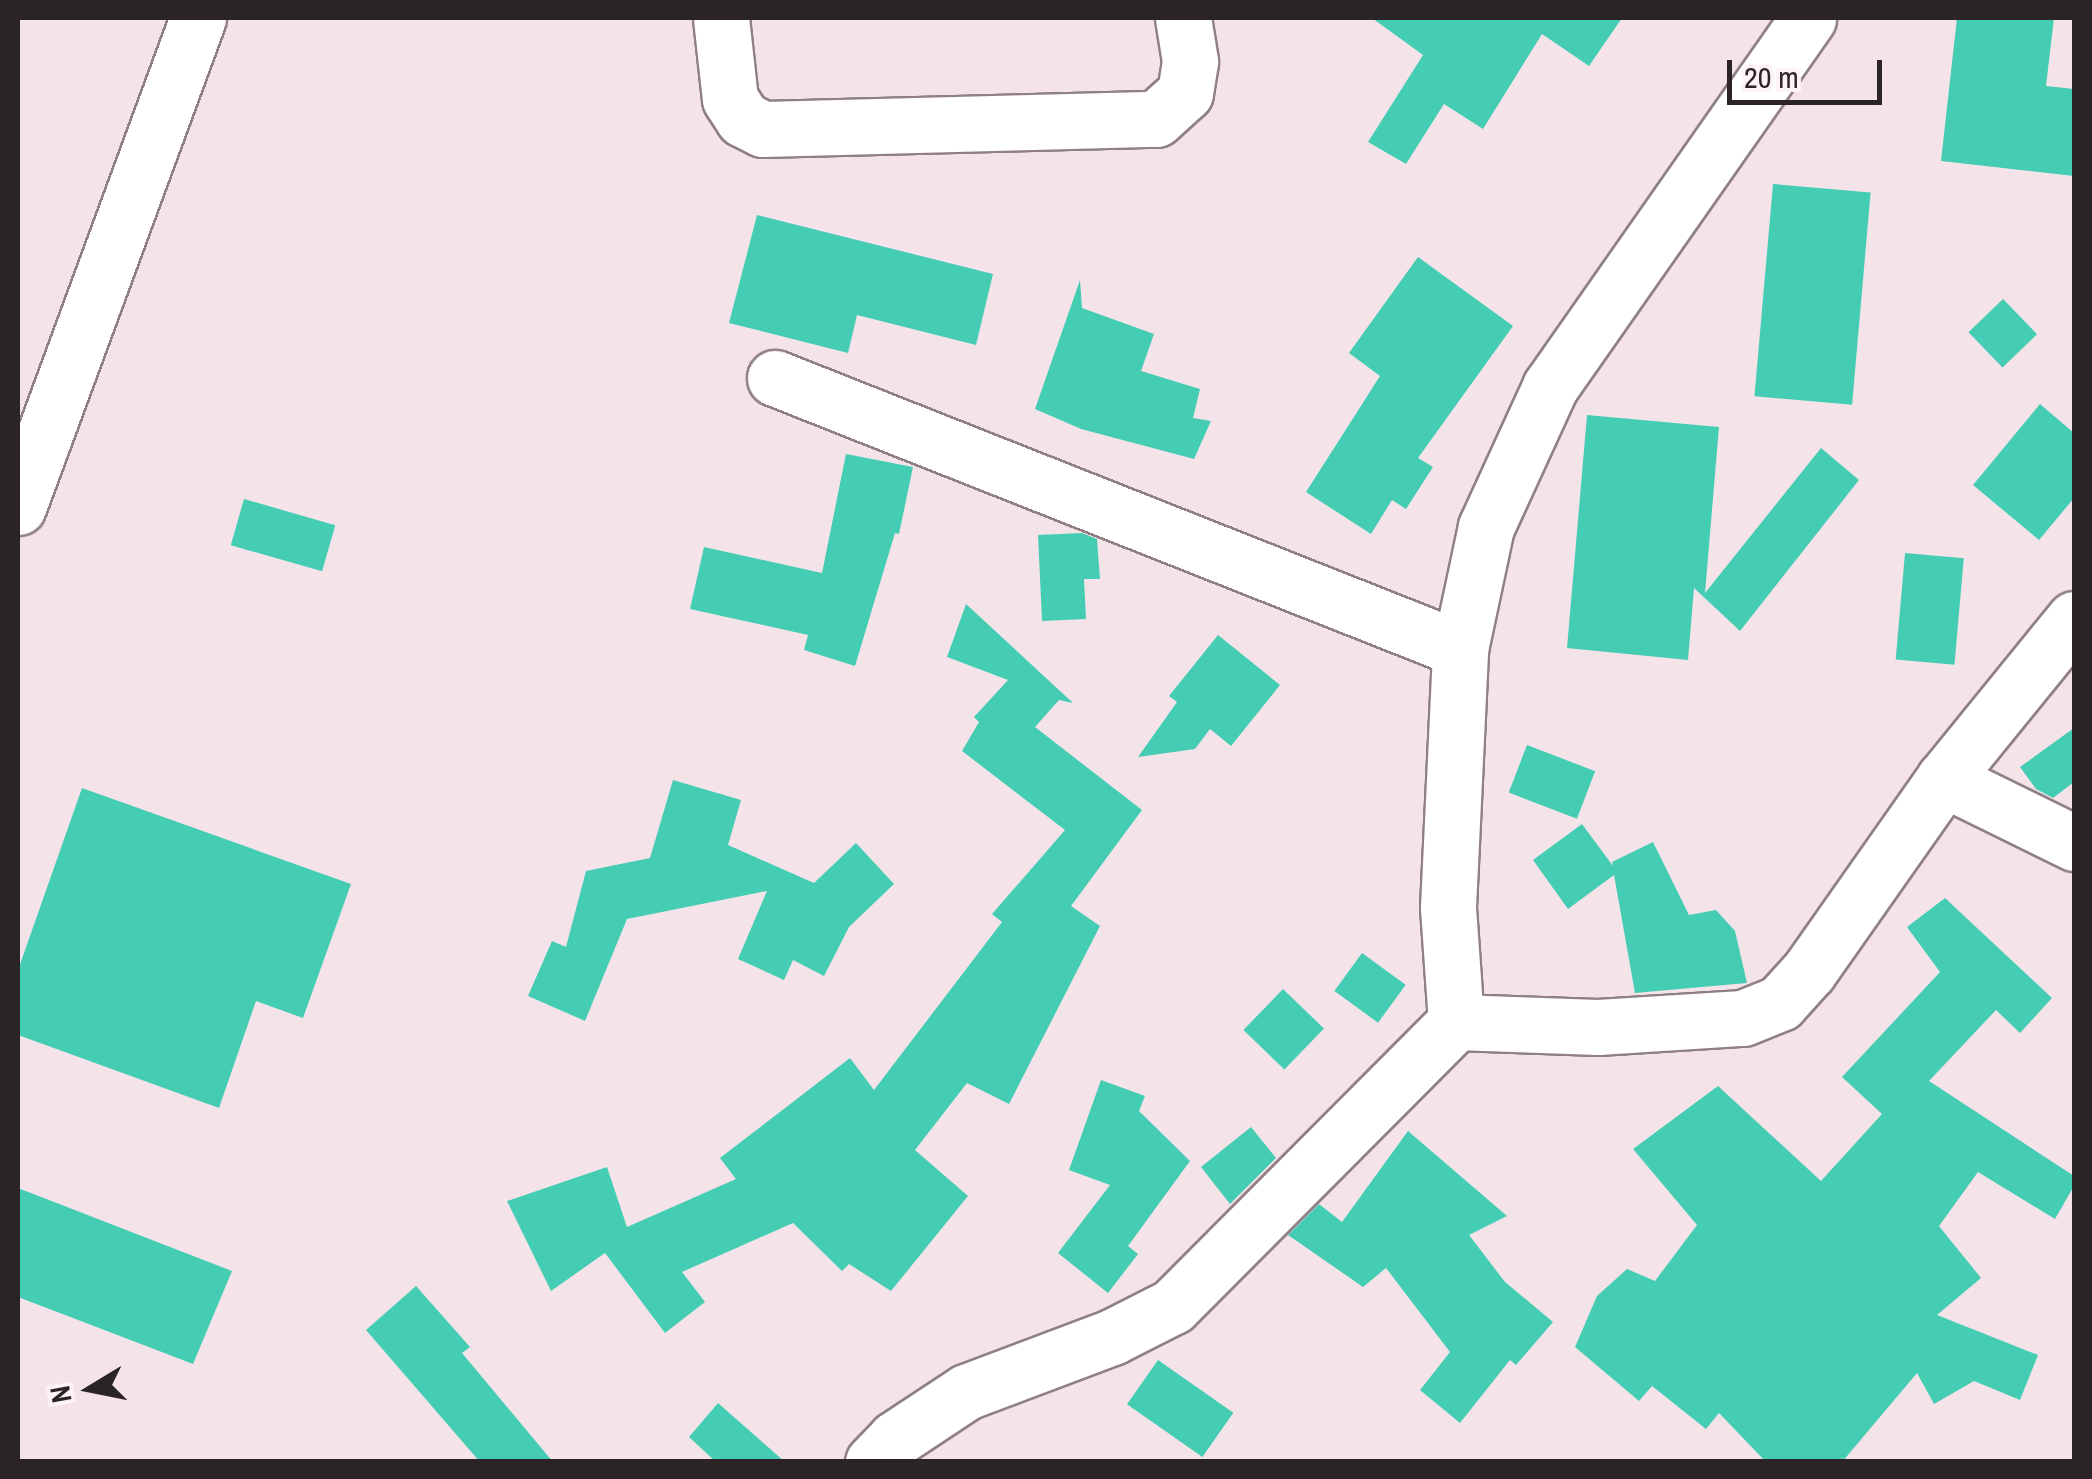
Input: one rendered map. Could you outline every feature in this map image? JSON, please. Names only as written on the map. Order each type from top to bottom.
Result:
[{"type":"street","points":[[18,507],[198,18]]},
{"type":"street","points":[[721,18],[730,99],[743,119],[763,129],[1156,119],[1185,93],[1190,61],[1183,18]]},
{"type":"street","points":[[1456,1022],[1448,907],[1460,649],[1486,527],[1550,386],[1808,18]]},
{"type":"street","points":[[775,378],[1460,649]]},
{"type":"street","points":[[872,1462],[895,1439],[966,1392],[1112,1336],[1173,1306],[1456,1022],[1616,1026],[1744,1018],[1780,1003],[1809,971],[1944,779],[2074,620]]},
{"type":"street","points":[[1944,779],[2074,843]]},
{"type":"building","points":[[1372,18],[1622,18],[1589,66],[1542,34],[1483,129],[1444,104],[1406,164],[1368,142],[1423,55]]},
{"type":"building","points":[[1957,18],[2054,18],[2046,86],[2074,89],[2074,176],[1941,161]]},
{"type":"building","points":[[1773,184],[1871,193],[1852,405],[1754,396]]},
{"type":"building","points":[[757,215],[993,274],[976,345],[857,315],[848,353],[729,323]]},
{"type":"building","points":[[1418,257],[1513,326],[1418,458],[1433,467],[1406,509],[1392,500],[1371,534],[1306,492],[1380,376],[1349,353]]},
{"type":"building","points":[[1080,280],[1082,308],[1154,334],[1141,371],[1200,389],[1193,418],[1211,421],[1194,459],[1081,429],[1035,409]]},
{"type":"building","points":[[2003,299],[2037,334],[2003,368],[1968,332]]},
{"type":"building","points":[[2040,404],[2074,433],[2074,498],[2039,540],[1973,485]]},
{"type":"building","points":[[1587,415],[1719,427],[1705,593],[1821,448],[1859,480],[1740,631],[1694,588],[1688,660],[1567,648]]},
{"type":"building","points":[[846,454],[913,467],[899,534],[895,533],[855,666],[804,650],[808,635],[690,609],[704,547],[822,573]]},
{"type":"building","points":[[244,499],[335,525],[322,571],[231,545]]},
{"type":"building","points":[[1082,533],[1097,539],[1100,579],[1084,579],[1086,619],[1042,621],[1038,535]]},
{"type":"building","points":[[1905,553],[1964,558],[1954,665],[1896,660]]},
{"type":"building","points":[[966,604],[1073,703],[1059,700],[1035,727],[1142,810],[1071,906],[1100,926],[1009,1104],[967,1083],[915,1150],[968,1196],[891,1291],[849,1264],[842,1271],[793,1223],[682,1272],[705,1302],[665,1333],[605,1253],[551,1291],[507,1201],[607,1167],[627,1227],[736,1179],[720,1158],[850,1058],[874,1090],[1002,922],[992,914],[1065,830],[962,751],[979,722],[974,717],[1008,680],[947,657]]},
{"type":"building","points":[[1218,635],[1280,685],[1231,746],[1210,729],[1195,749],[1138,757],[1177,702],[1169,696]]},
{"type":"building","points":[[2074,728],[2074,782],[2053,798],[2036,789],[2020,767]]},
{"type":"building","points":[[1527,745],[1595,771],[1577,819],[1509,793]]},
{"type":"building","points":[[673,780],[741,800],[728,845],[814,883],[856,843],[894,884],[849,927],[824,976],[793,960],[784,980],[738,959],[767,891],[627,919],[585,1021],[528,996],[552,941],[566,947],[586,871],[650,858]]},
{"type":"building","points":[[82,788],[351,884],[303,1018],[256,1001],[219,1108],[18,1035],[18,970]]},
{"type":"building","points":[[1582,824],[1613,866],[1612,862],[1653,842],[1689,915],[1716,910],[1735,931],[1747,983],[1635,993],[1614,875],[1568,909],[1533,860]]},
{"type":"building","points":[[1945,898],[2052,998],[2020,1033],[1996,1010],[1929,1081],[2074,1176],[2074,1186],[2055,1219],[1978,1172],[1939,1226],[1981,1278],[1937,1315],[2038,1355],[2020,1400],[1974,1381],[1934,1404],[1917,1373],[1842,1462],[1766,1462],[1719,1413],[1706,1429],[1652,1386],[1639,1401],[1575,1347],[1597,1296],[1627,1269],[1655,1281],[1697,1225],[1633,1149],[1718,1086],[1821,1181],[1882,1114],[1842,1077],[1940,972],[1907,927]]},
{"type":"building","points":[[1362,953],[1406,985],[1378,1023],[1334,991]]},
{"type":"building","points":[[1283,989],[1324,1029],[1284,1070],[1243,1030]]},
{"type":"building","points":[[1101,1080],[1145,1096],[1139,1111],[1190,1161],[1128,1246],[1138,1254],[1108,1293],[1058,1253],[1110,1185],[1069,1170]]},
{"type":"building","points":[[1251,1127],[1276,1158],[1230,1204],[1201,1167]]},
{"type":"building","points":[[1408,1131],[1507,1216],[1469,1235],[1505,1282],[1553,1322],[1516,1365],[1510,1360],[1460,1423],[1420,1390],[1450,1352],[1386,1268],[1363,1287],[1288,1235],[1319,1204],[1342,1222]]},
{"type":"building","points":[[18,1188],[232,1271],[193,1364],[18,1297]]},
{"type":"building","points":[[416,1286],[470,1347],[462,1353],[553,1462],[480,1462],[366,1330]]},
{"type":"building","points":[[1158,1360],[1233,1413],[1202,1457],[1127,1404]]},
{"type":"building","points":[[718,1403],[785,1462],[716,1462],[689,1437]]}]
